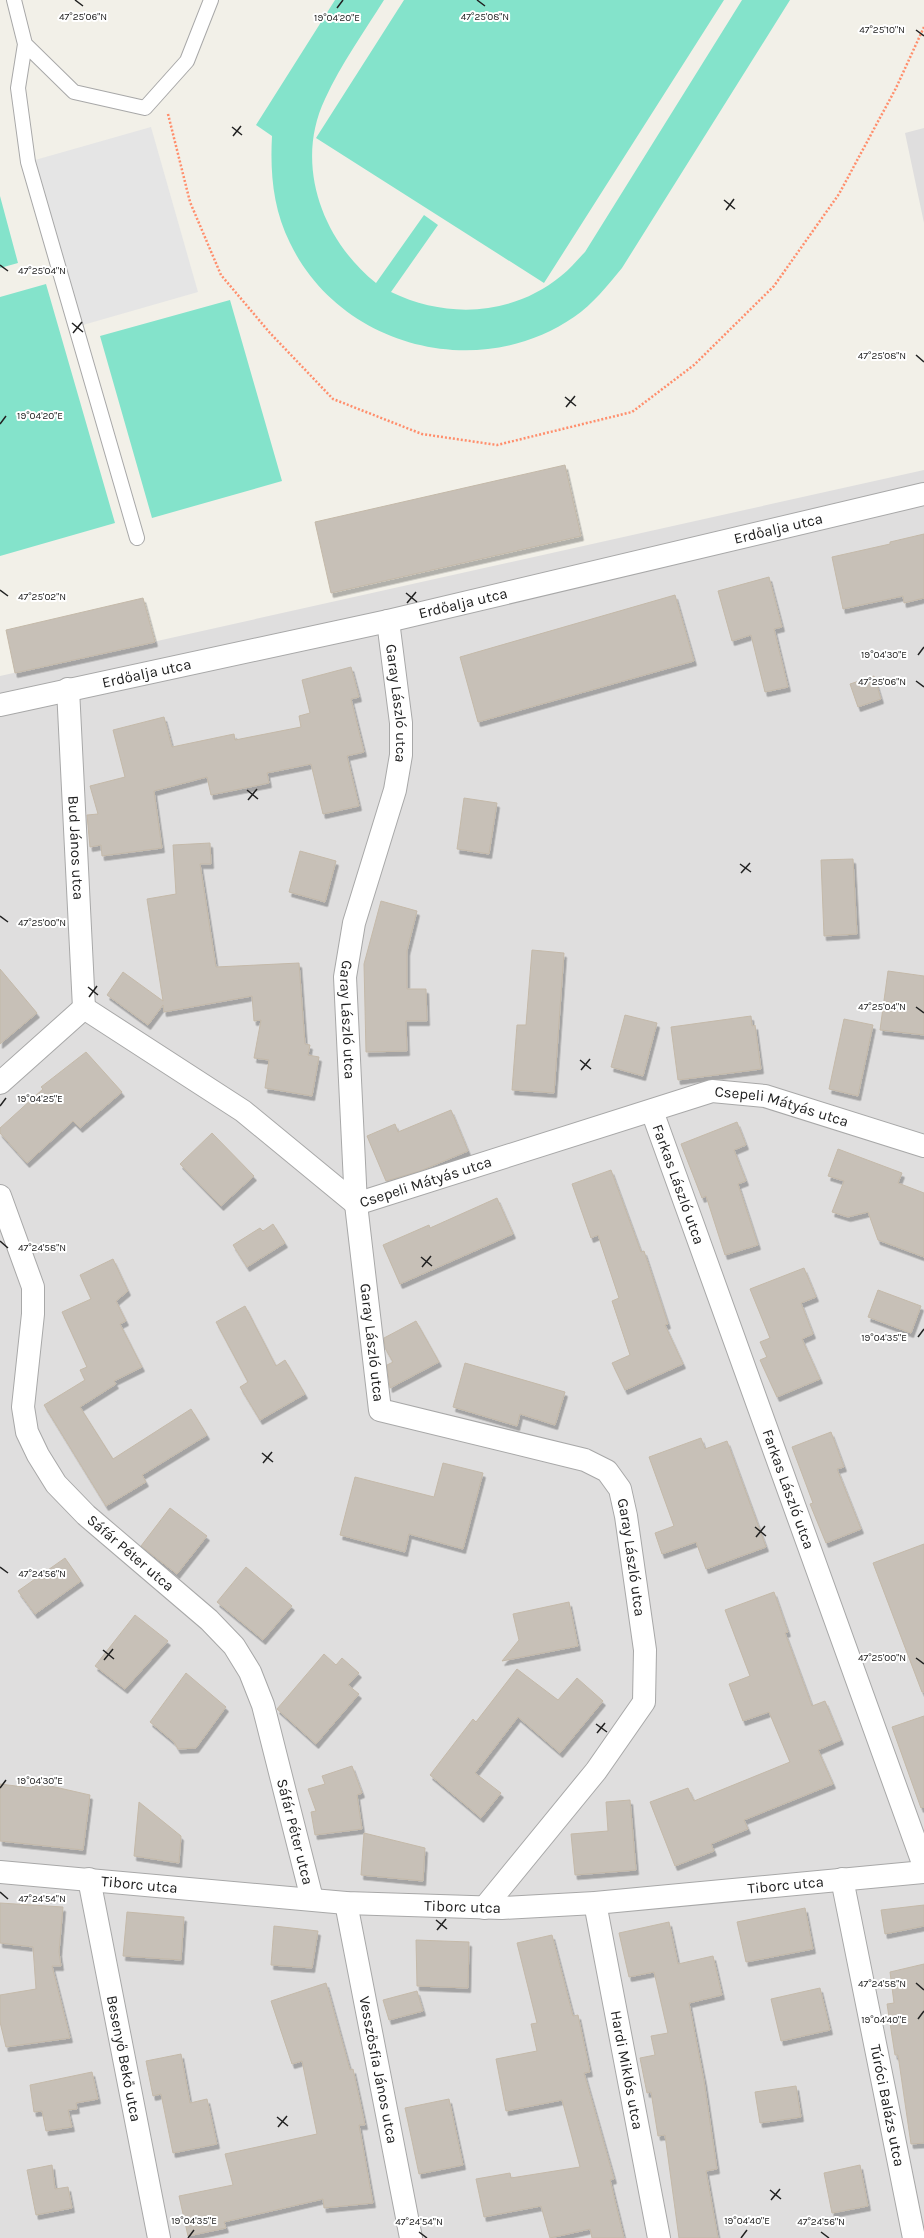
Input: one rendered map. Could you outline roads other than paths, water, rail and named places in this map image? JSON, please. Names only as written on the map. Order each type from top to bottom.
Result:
[{"type":"street","name":"Erdőalja utca","points":[[0,705],[68,689],[388,621],[924,494]]},
{"type":"street","name":"Garay László utca","points":[[388,621],[401,723],[400,755],[394,790],[354,923],[345,977],[356,1204],[380,1410],[584,1460],[607,1471],[620,1490],[626,1516],[645,1650],[644,1702],[596,1771],[484,1908]]},
{"type":"street","name":"Bud János utca","points":[[68,689],[84,1008]]},
{"type":"street","name":"Csepeli Mátyás utca","points":[[84,1008],[243,1111],[356,1204],[712,1091],[765,1096],[924,1146]]},
{"type":"street","points":[[0,1082],[84,1008]]},
{"type":"street","name":"Farkas László utca","points":[[652,1111],[924,1866]]},
{"type":"street","name":"Sáfár Péter utca","points":[[0,1196],[33,1287],[33,1314],[23,1407],[26,1432],[56,1484],[86,1515],[209,1620],[238,1652],[250,1672],[264,1705],[312,1898]]},
{"type":"street","name":"Tiborc utca","points":[[0,1872],[312,1898],[346,1903],[484,1908],[594,1903],[924,1872]]},
{"type":"street","name":"Besenyő Bekő utca","points":[[89,1879],[159,2238]]},
{"type":"street","name":"Túróci Balázs utca","points":[[842,1879],[914,2238]]},
{"type":"street","name":"Vesszősfia János utca","points":[[346,1903],[411,2238]]},
{"type":"street","name":"Hardi Miklós utca","points":[[594,1903],[659,2238]]},
{"type":"lane","points":[[14,0],[25,44],[18,88],[28,162],[137,538]]},
{"type":"lane","points":[[25,44],[74,92],[145,108],[187,60],[211,0]]}]
